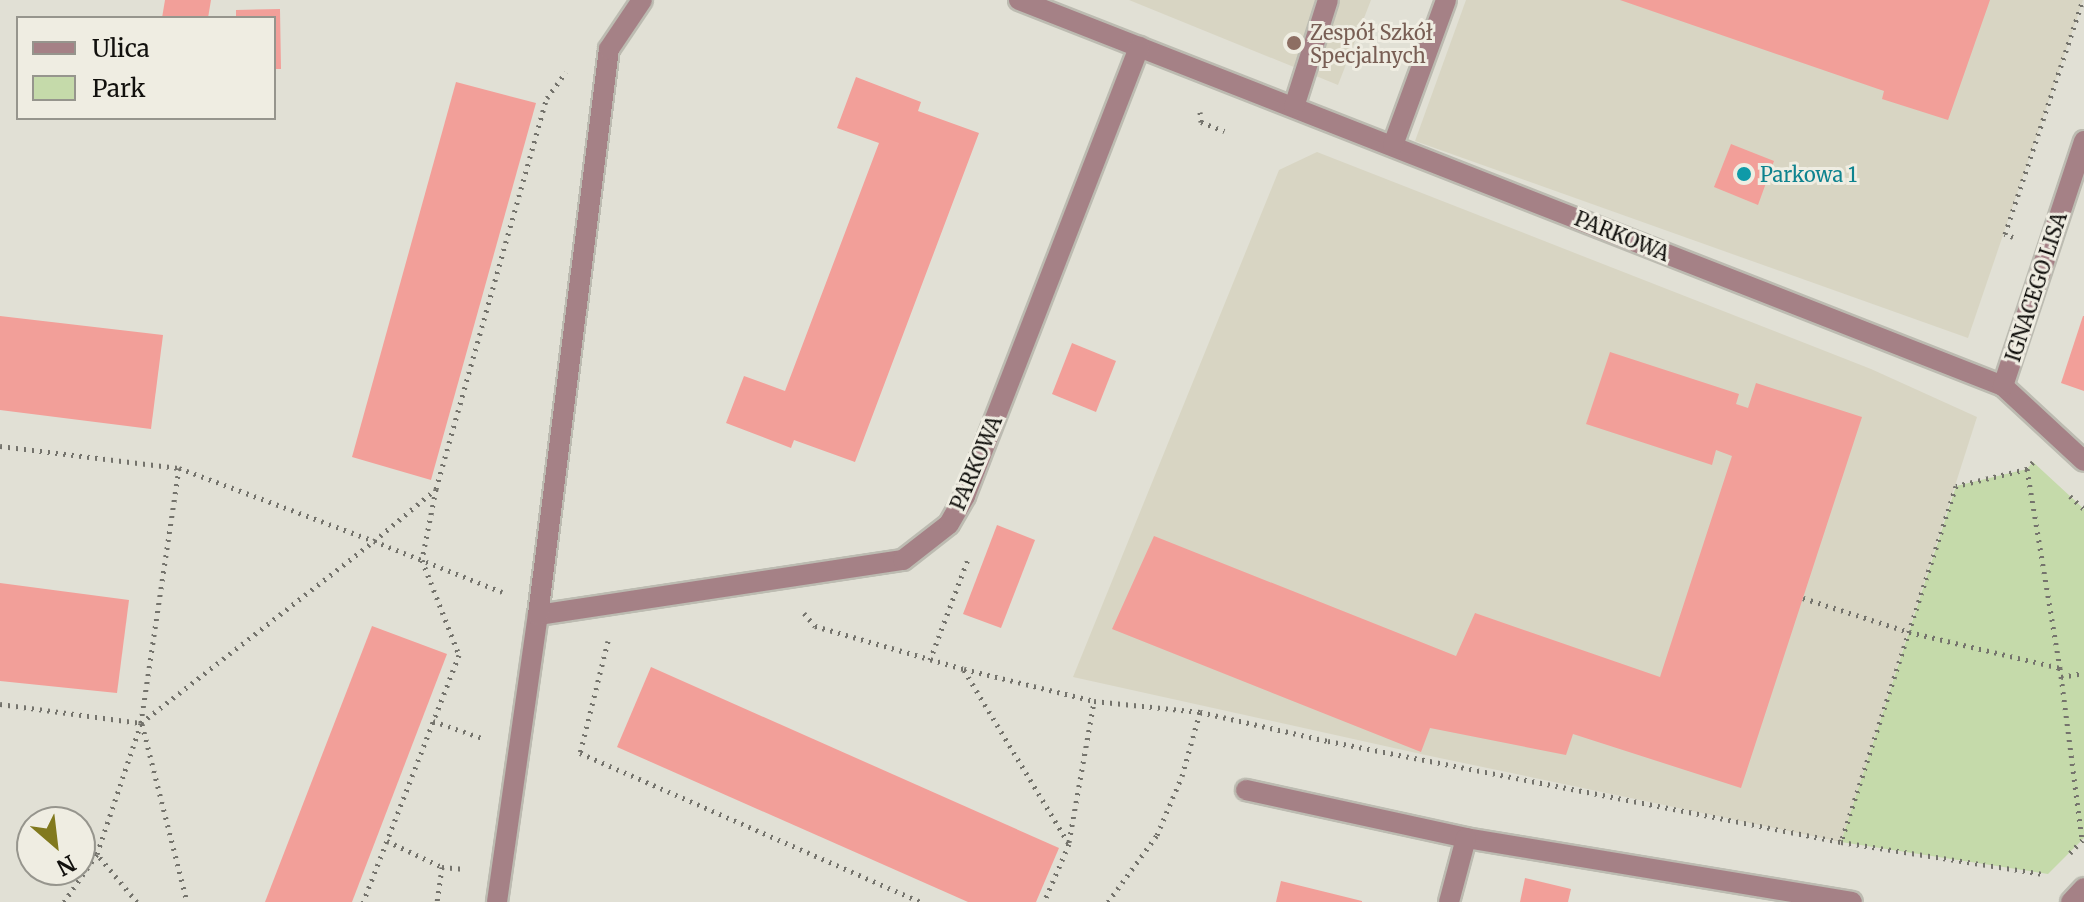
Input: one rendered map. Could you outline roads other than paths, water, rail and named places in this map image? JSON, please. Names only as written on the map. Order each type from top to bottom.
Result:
[{"type":"street","points":[[497,902],[538,615],[609,49],[642,0]]},
{"type":"street","name":"PARKOWA","points":[[1019,0],[2003,386],[2084,461]]},
{"type":"street","points":[[1294,107],[1328,0]]},
{"type":"street","points":[[1393,145],[1446,0]]},
{"type":"street","name":"PARKOWA","points":[[538,615],[903,560],[949,524],[965,496],[1139,47]]},
{"type":"street","name":"IGNACEGO LISA","points":[[2003,386],[2084,141]]},
{"type":"street","points":[[1246,790],[1466,838],[1852,902]]},
{"type":"street","points":[[1449,902],[1466,838]]},
{"type":"street","points":[[2071,902],[2084,888]]},
{"type":"place","name":"Zespół Szkół Specjalnych","points":[[1294,43]]},
{"type":"place","name":"Parkowa 1","points":[[1744,174]]}]
